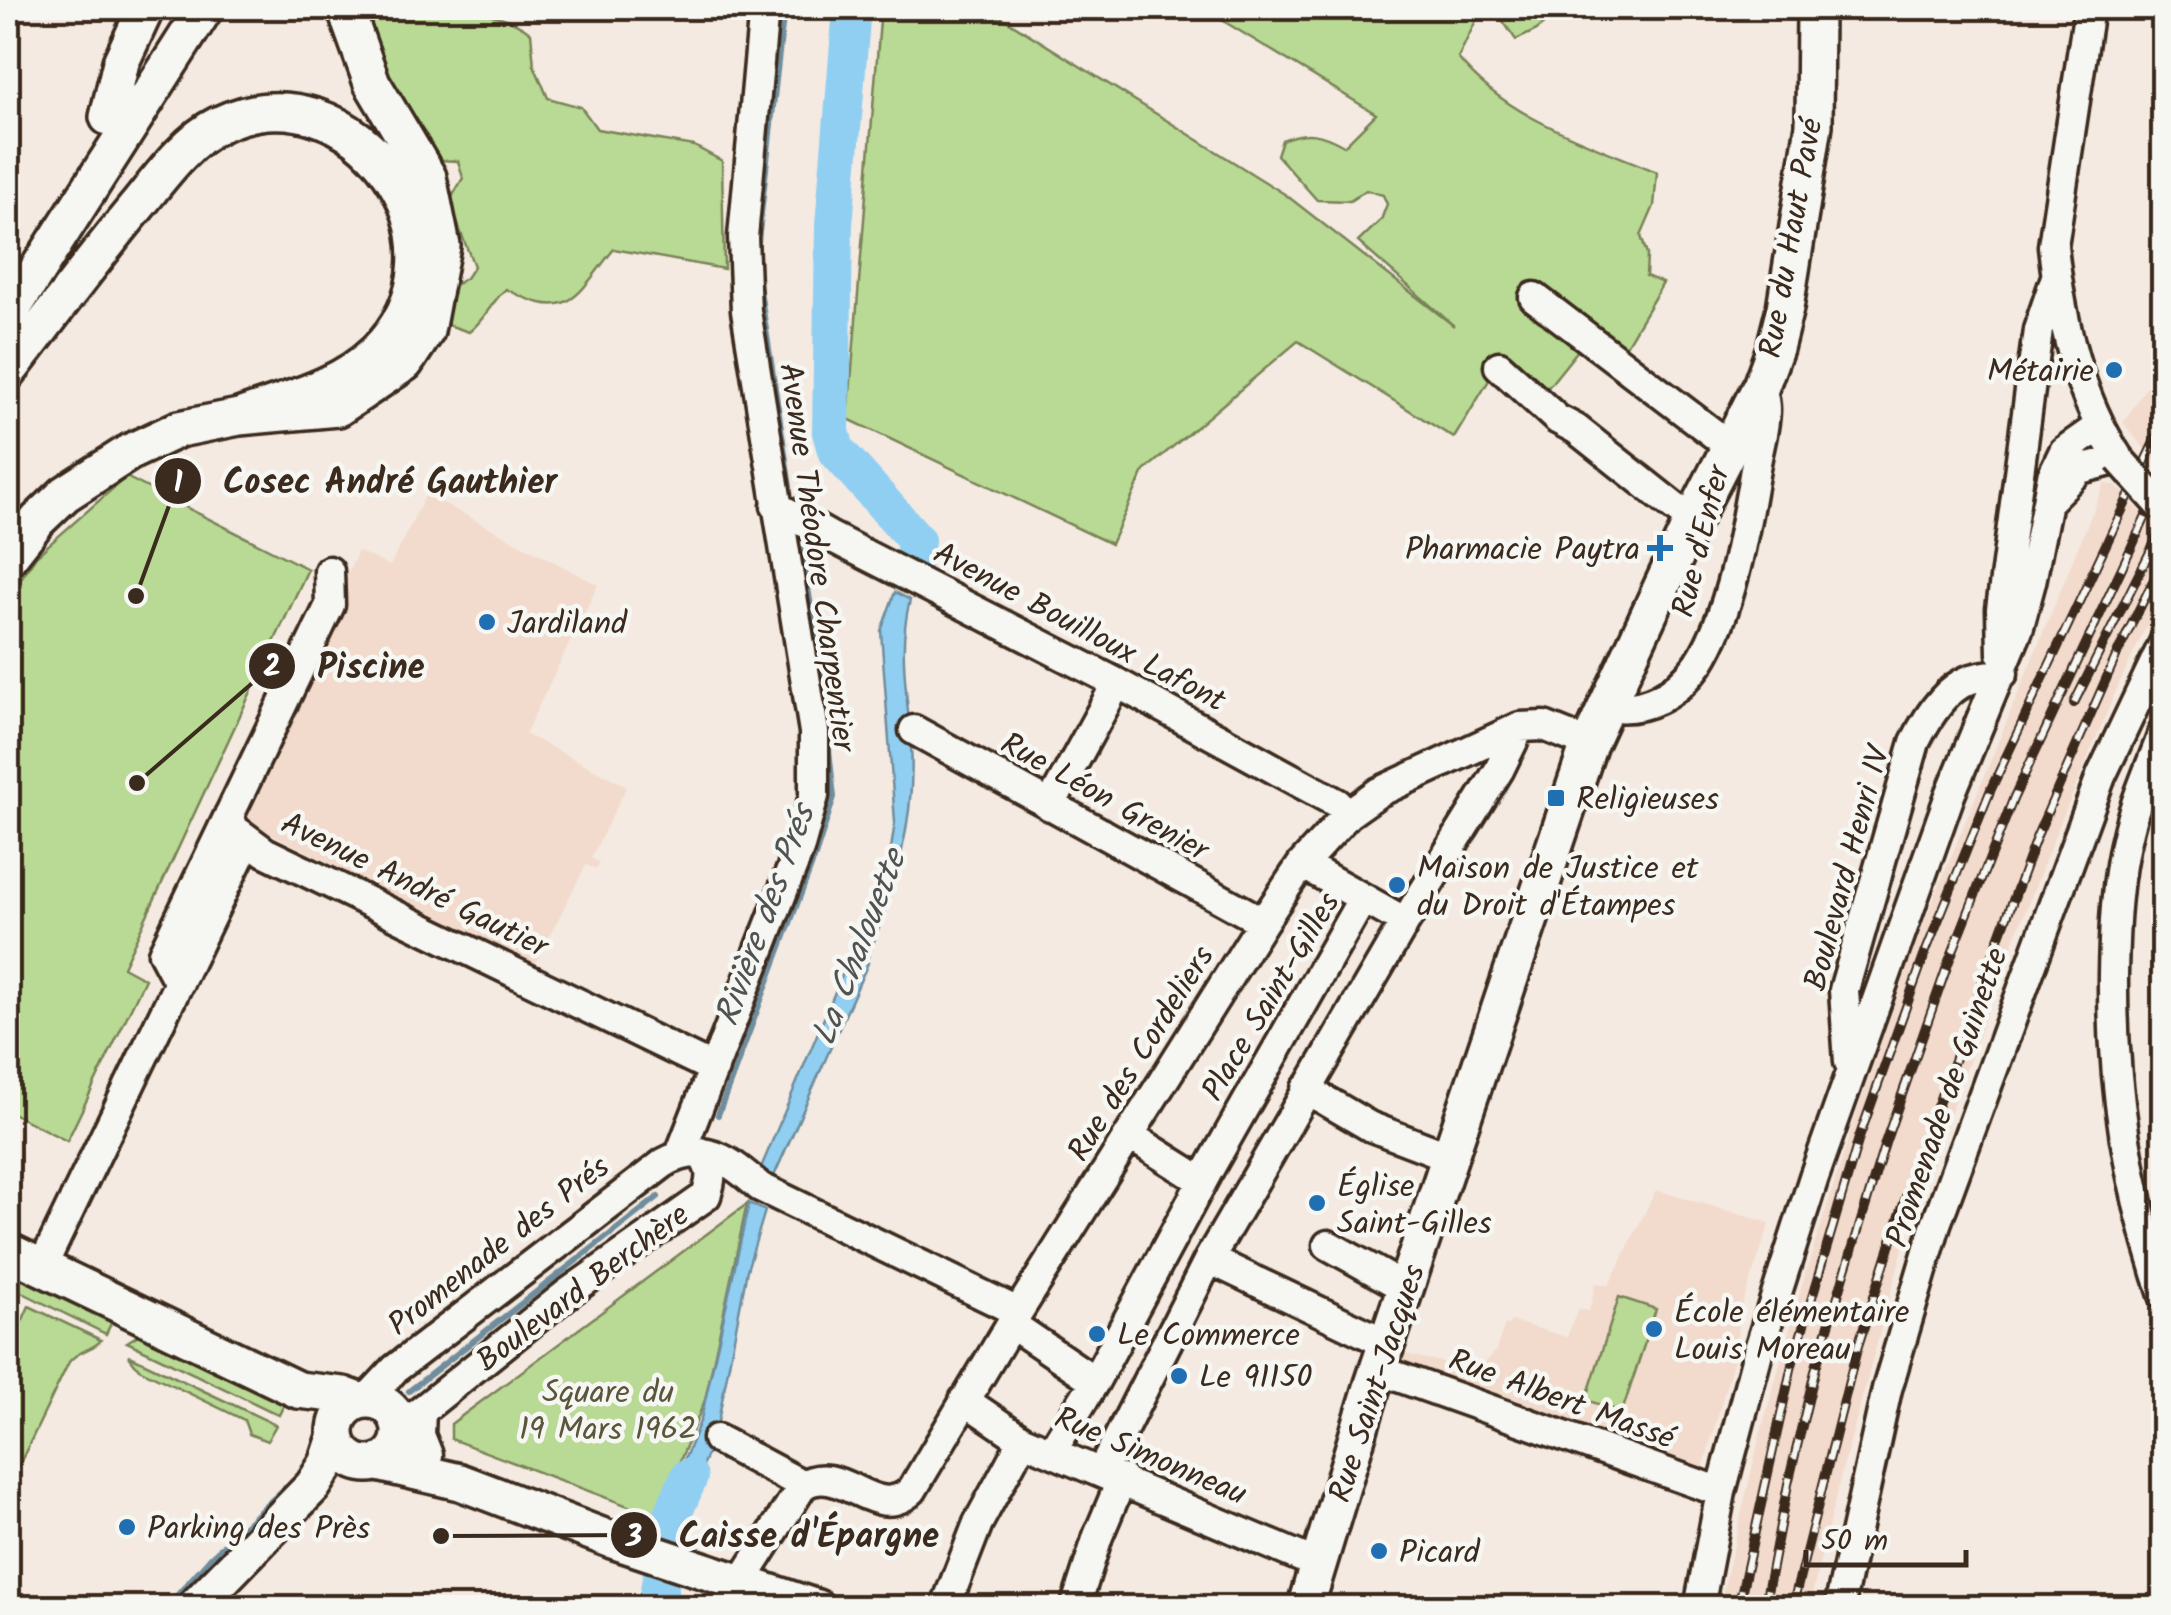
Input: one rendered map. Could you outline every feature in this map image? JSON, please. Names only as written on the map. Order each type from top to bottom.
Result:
[{"type":"main road","points":[[108,117],[121,62],[146,8]]},
{"type":"main road","points":[[8,273],[178,8]]},
{"type":"main road","points":[[8,316],[205,8]]},
{"type":"main road","points":[[8,558],[38,520],[95,472],[180,429],[239,417],[338,408],[405,362],[426,331],[442,246],[428,177],[372,83],[345,8]]},
{"type":"main road","name":"Rue du Haut Pavé","points":[[1607,706],[1698,511],[1762,386],[1785,308],[1814,125],[1815,8]]},
{"type":"main road","points":[[8,372],[172,163],[216,126],[272,109],[324,120],[362,140],[385,164],[404,196],[417,233],[417,266],[409,302],[392,334],[345,376],[239,417]]},
{"type":"main road","name":"Rue Saint-Jacques","points":[[1306,1608],[1406,1288],[1589,744],[1607,706]]},
{"type":"main road","points":[[8,1251],[298,1390],[343,1395],[390,1409],[407,1421],[428,1455],[460,1482]]},
{"type":"main road","points":[[298,1390],[336,1433],[340,1450],[350,1460],[460,1482],[657,1555],[733,1595],[817,1608]]},
{"type":"main road","points":[[194,1608],[322,1474],[343,1412],[363,1401]]},
{"type":"main road","points":[[242,1559],[395,1450],[407,1421]]},
{"type":"street","name":"Avenue Théodore Charpentier","points":[[690,1153],[714,1070],[799,850],[814,796],[814,732],[746,311],[742,237],[764,8]]},
{"type":"street","points":[[2088,8],[2056,212],[2056,276],[2084,394],[2098,427],[2119,460],[2164,509]]},
{"type":"street","name":"Boulevard Henri IV","points":[[2002,673],[2001,609],[2038,330],[2056,276]]},
{"type":"street","points":[[1534,297],[1731,448]]},
{"type":"street","points":[[1499,366],[1557,419],[1698,511],[1746,519]]},
{"type":"street","name":"Rue d'Enfer","points":[[1607,706],[1627,710],[1649,704],[1678,687],[1698,664],[1719,619],[1746,519],[1765,410],[1762,386]]},
{"type":"street","name":"Boulevard Henri IV","points":[[1700,1608],[1722,1492],[1758,1352],[1850,1070],[1950,794],[2002,673],[2032,582],[2052,476],[2064,451],[2098,427]]},
{"type":"street","points":[[2048,500],[2080,469],[2119,460]]},
{"type":"street","name":"Avenue Bouilloux Lafont","points":[[776,506],[1117,683],[1337,803],[1348,814]]},
{"type":"street","points":[[178,983],[163,953],[330,605],[328,571]]},
{"type":"street","name":"Promenade de Guinette","points":[[1839,1608],[1887,1390],[1936,1224],[2100,776],[2154,686],[2164,643]]},
{"type":"street","name":"Boulevard Henri IV","points":[[1850,1070],[1844,990],[1915,742],[1950,692],[1968,680],[2002,673]]},
{"type":"street","points":[[1050,806],[1117,683]]},
{"type":"street","points":[[1075,1608],[1112,1475],[1209,1259],[1405,922],[1499,770],[1520,728],[1544,726],[1589,744]]},
{"type":"street","name":"Rue des Cordeliers","points":[[808,1482],[829,1480],[888,1503],[901,1501],[912,1490],[1014,1318],[1302,864],[1348,814],[1402,780],[1520,728]]},
{"type":"street","name":"Rue Léon Grenier","points":[[914,730],[1264,922]]},
{"type":"street","points":[[2164,731],[2128,829],[2120,870],[2114,929],[2113,1034],[2126,1156],[2164,1295]]},
{"type":"street","name":"Avenue André Gautier","points":[[229,815],[234,829],[246,841],[714,1070]]},
{"type":"street","points":[[42,1267],[246,841]]},
{"type":"street","points":[[1302,864],[1362,898]]},
{"type":"street","name":"Place Saint-Gilles","points":[[1052,1451],[1095,1381],[1202,1180],[1362,898],[1405,922]]},
{"type":"street","points":[[1306,1089],[1369,1126],[1450,1158]]},
{"type":"street","points":[[1129,1135],[1202,1180]]},
{"type":"street","points":[[690,1153],[730,1161],[760,1187],[1014,1318],[1095,1381]]},
{"type":"street","name":"Boulevard Berchère","points":[[407,1421],[568,1294],[706,1196],[712,1179],[710,1167],[690,1153]]},
{"type":"street","name":"Promenade des Prés","points":[[363,1401],[395,1369],[664,1163],[690,1153]]},
{"type":"street","points":[[706,1196],[726,1188],[760,1187]]},
{"type":"street","points":[[1328,1246],[1406,1288]]},
{"type":"street","name":"Rue Albert Massé","points":[[1209,1259],[1383,1357],[1722,1492]]},
{"type":"street","name":"Rue Simonneau","points":[[964,1400],[1024,1440],[1317,1564]]},
{"type":"street","points":[[717,1439],[808,1482],[733,1595]]},
{"type":"street","points":[[945,1608],[978,1523],[1024,1440]]},
{"type":"shaded area","points":[[2163,361],[2163,471],[2123,423]]},
{"type":"shaded area","points":[[2104,484],[2116,485],[2163,536],[2163,592],[2054,838],[1908,1231],[1809,1607],[1719,1607],[1760,1435],[1806,1271],[1909,959]]},
{"type":"shaded area","points":[[426,494],[598,585],[525,734],[627,786],[591,858],[599,863],[596,869],[586,865],[534,966],[236,816],[358,551],[390,566]]},
{"type":"shaded area","name":"École élémentaire Louis Moreau","points":[[1656,1190],[1770,1223],[1738,1317],[1737,1348],[1703,1468],[1696,1472],[1402,1364],[1405,1354],[1478,1370],[1496,1350],[1505,1324],[1511,1321],[1567,1337],[1578,1309],[1589,1311],[1596,1283],[1609,1285]]},
{"type":"green space","points":[[360,8],[450,8],[515,23],[531,33],[534,65],[548,98],[581,107],[597,129],[694,146],[722,161],[724,269],[614,249],[570,300],[545,304],[506,289],[469,332],[433,320],[443,292],[466,278],[474,266],[449,202],[463,178],[458,161],[436,160],[395,134]]},
{"type":"green space","points":[[881,8],[987,8],[1286,195],[1454,326],[1358,242],[1381,220],[1387,204],[1383,195],[1366,190],[1350,201],[1317,200],[1277,155],[1282,140],[1299,135],[1321,136],[1344,146],[1376,114],[1202,8],[1482,8],[1458,58],[1478,79],[1550,127],[1657,172],[1654,206],[1641,236],[1647,255],[1646,276],[1663,283],[1621,354],[1591,334],[1542,395],[1500,362],[1454,438],[1298,341],[1144,471],[1111,544],[848,419]]},
{"type":"green space","points":[[1494,8],[1561,8],[1537,30],[1516,40]]},
{"type":"green space","points":[[126,477],[308,569],[123,967],[145,979],[67,1141],[8,1111],[8,598],[36,556]]},
{"type":"green space","name":"Square du 19 Mars 1962","points":[[747,1204],[705,1400],[657,1517],[451,1439],[451,1424]]},
{"type":"green space","points":[[20,1271],[114,1317],[106,1334],[13,1288]]},
{"type":"green space","points":[[1619,1297],[1656,1309],[1622,1412],[1586,1400]]},
{"type":"green space","points":[[29,1306],[101,1340],[69,1362],[8,1488],[8,1353]]},
{"type":"green space","points":[[145,1331],[287,1398],[279,1415],[127,1342]]},
{"type":"green space","points":[[128,1355],[276,1425],[267,1441],[249,1434],[244,1420],[139,1369]]},
{"type":"water","points":[[895,592],[910,600],[904,655],[912,774],[906,828],[894,880],[868,957],[853,949],[891,849],[895,822],[881,631]]},
{"type":"water","points":[[851,954],[868,963],[774,1176],[760,1170]]},
{"type":"water","points":[[749,1203],[765,1211],[747,1270],[716,1432],[678,1526],[659,1521],[701,1419]]},
{"type":"waterway","name":"Rivière des Prés","points":[[757,250],[784,8]]},
{"type":"waterway","name":"La Chalouette","points":[[852,8],[834,225],[831,432],[836,450],[916,540],[914,559]]},
{"type":"waterway","name":"Rivière des Prés","points":[[758,277],[790,487]]},
{"type":"waterway","name":"Rivière des Prés","points":[[718,1115],[834,797],[820,665],[802,549]]},
{"type":"waterway","name":"Rivière des Prés","points":[[409,1391],[658,1197]]},
{"type":"waterway","name":"La Chalouette","points":[[656,1608],[672,1516],[689,1477]]},
{"type":"waterway","name":"Rivière des Prés","points":[[166,1608],[211,1557],[285,1488]]},
{"type":"railway","points":[[1738,1608],[1792,1365],[1859,1138],[1926,951],[1991,789],[2164,421]]},
{"type":"railway","points":[[1764,1608],[1816,1367],[1885,1143],[1949,961],[2014,797],[2164,478]]},
{"type":"railway","points":[[2074,703],[2164,524]]},
{"type":"railway","points":[[1792,1608],[1857,1349],[1921,1150],[2036,838],[2118,652],[2164,559]]},
{"type":"place","name":"Métairie","points":[[2114,370]]},
{"type":"place","name":"Pharmacie Paytra","points":[[1660,548]]},
{"type":"place","name":"Cosec André Gauthier","points":[[136,596]]},
{"type":"place","name":"Jardiland","points":[[487,622]]},
{"type":"place","name":"Piscine","points":[[137,783]]},
{"type":"place","name":"Religieuses","points":[[1556,798]]},
{"type":"place","name":"Maison de Justice et du Droit d'Étampes","points":[[1397,885]]},
{"type":"place","name":"Église Saint-Gilles","points":[[1317,1203]]},
{"type":"place","name":"École élémentaire Louis Moreau","points":[[1654,1329]]},
{"type":"place","name":"Le Commerce","points":[[1097,1334]]},
{"type":"place","name":"Le 91150","points":[[1179,1376]]},
{"type":"place","name":"Parking des Près","points":[[127,1527]]},
{"type":"place","name":"Caisse d'Épargne","points":[[441,1536]]},
{"type":"place","name":"Picard","points":[[1379,1551]]}]
